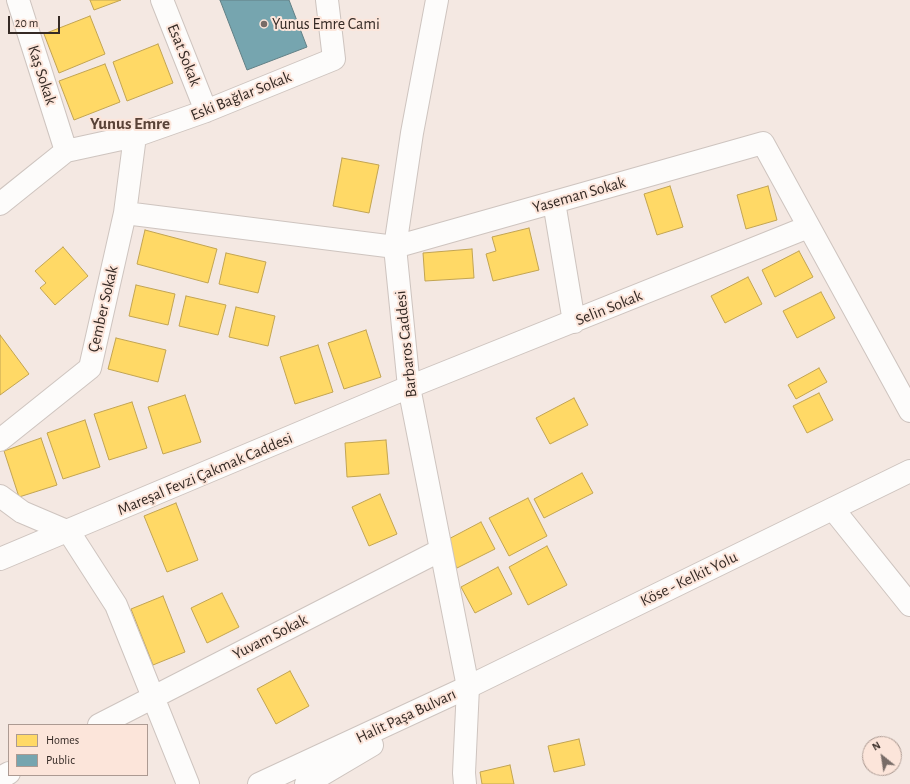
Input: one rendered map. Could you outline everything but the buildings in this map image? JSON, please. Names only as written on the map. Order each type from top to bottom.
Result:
[{"type":"main road","name":"Kaş Sokak","points":[[18,0],[66,150]]},
{"type":"main road","name":"Esat Sokak","points":[[162,0],[206,111]]},
{"type":"main road","name":"Eski Bağlar Sokak","points":[[0,204],[66,150],[135,136],[206,111],[334,59],[327,0]]},
{"type":"main road","name":"Barbaros Caddesi","points":[[436,0],[412,133],[395,247],[409,388],[468,687],[464,773],[465,784]]},
{"type":"main road","name":"Çember Sokak","points":[[0,440],[90,368],[125,213],[135,136]]},
{"type":"main road","name":"Yaseman Sokak","points":[[395,247],[763,143],[808,227]]},
{"type":"main road","points":[[554,202],[574,322]]},
{"type":"main road","points":[[125,213],[395,247]]},
{"type":"main road","points":[[808,227],[910,411]]},
{"type":"main road","name":"Selin Sokak","points":[[409,388],[808,227]]},
{"type":"main road","name":"Mareşal Fevzi Çakmak Caddesi","points":[[0,559],[69,532],[409,388]]},
{"type":"main road","name":"Köse - Kelkit Yolu","points":[[468,687],[910,471]]},
{"type":"main road","points":[[0,496],[22,512],[69,532],[116,605],[188,784]]},
{"type":"main road","points":[[832,509],[910,605]]},
{"type":"main road","name":"Yuvam Sokak","points":[[101,724],[441,550]]},
{"type":"main road","name":"Halit Paşa Bulvarı","points":[[259,784],[468,687]]},
{"type":"main road","name":"Halit Paşa Bulvarı","points":[[306,784],[468,687]]},
{"type":"place","name":"Yunus Emre Cami","points":[[264,24]]},
{"type":"district","name":"Yunus Emre","points":[[130,124]]}]
